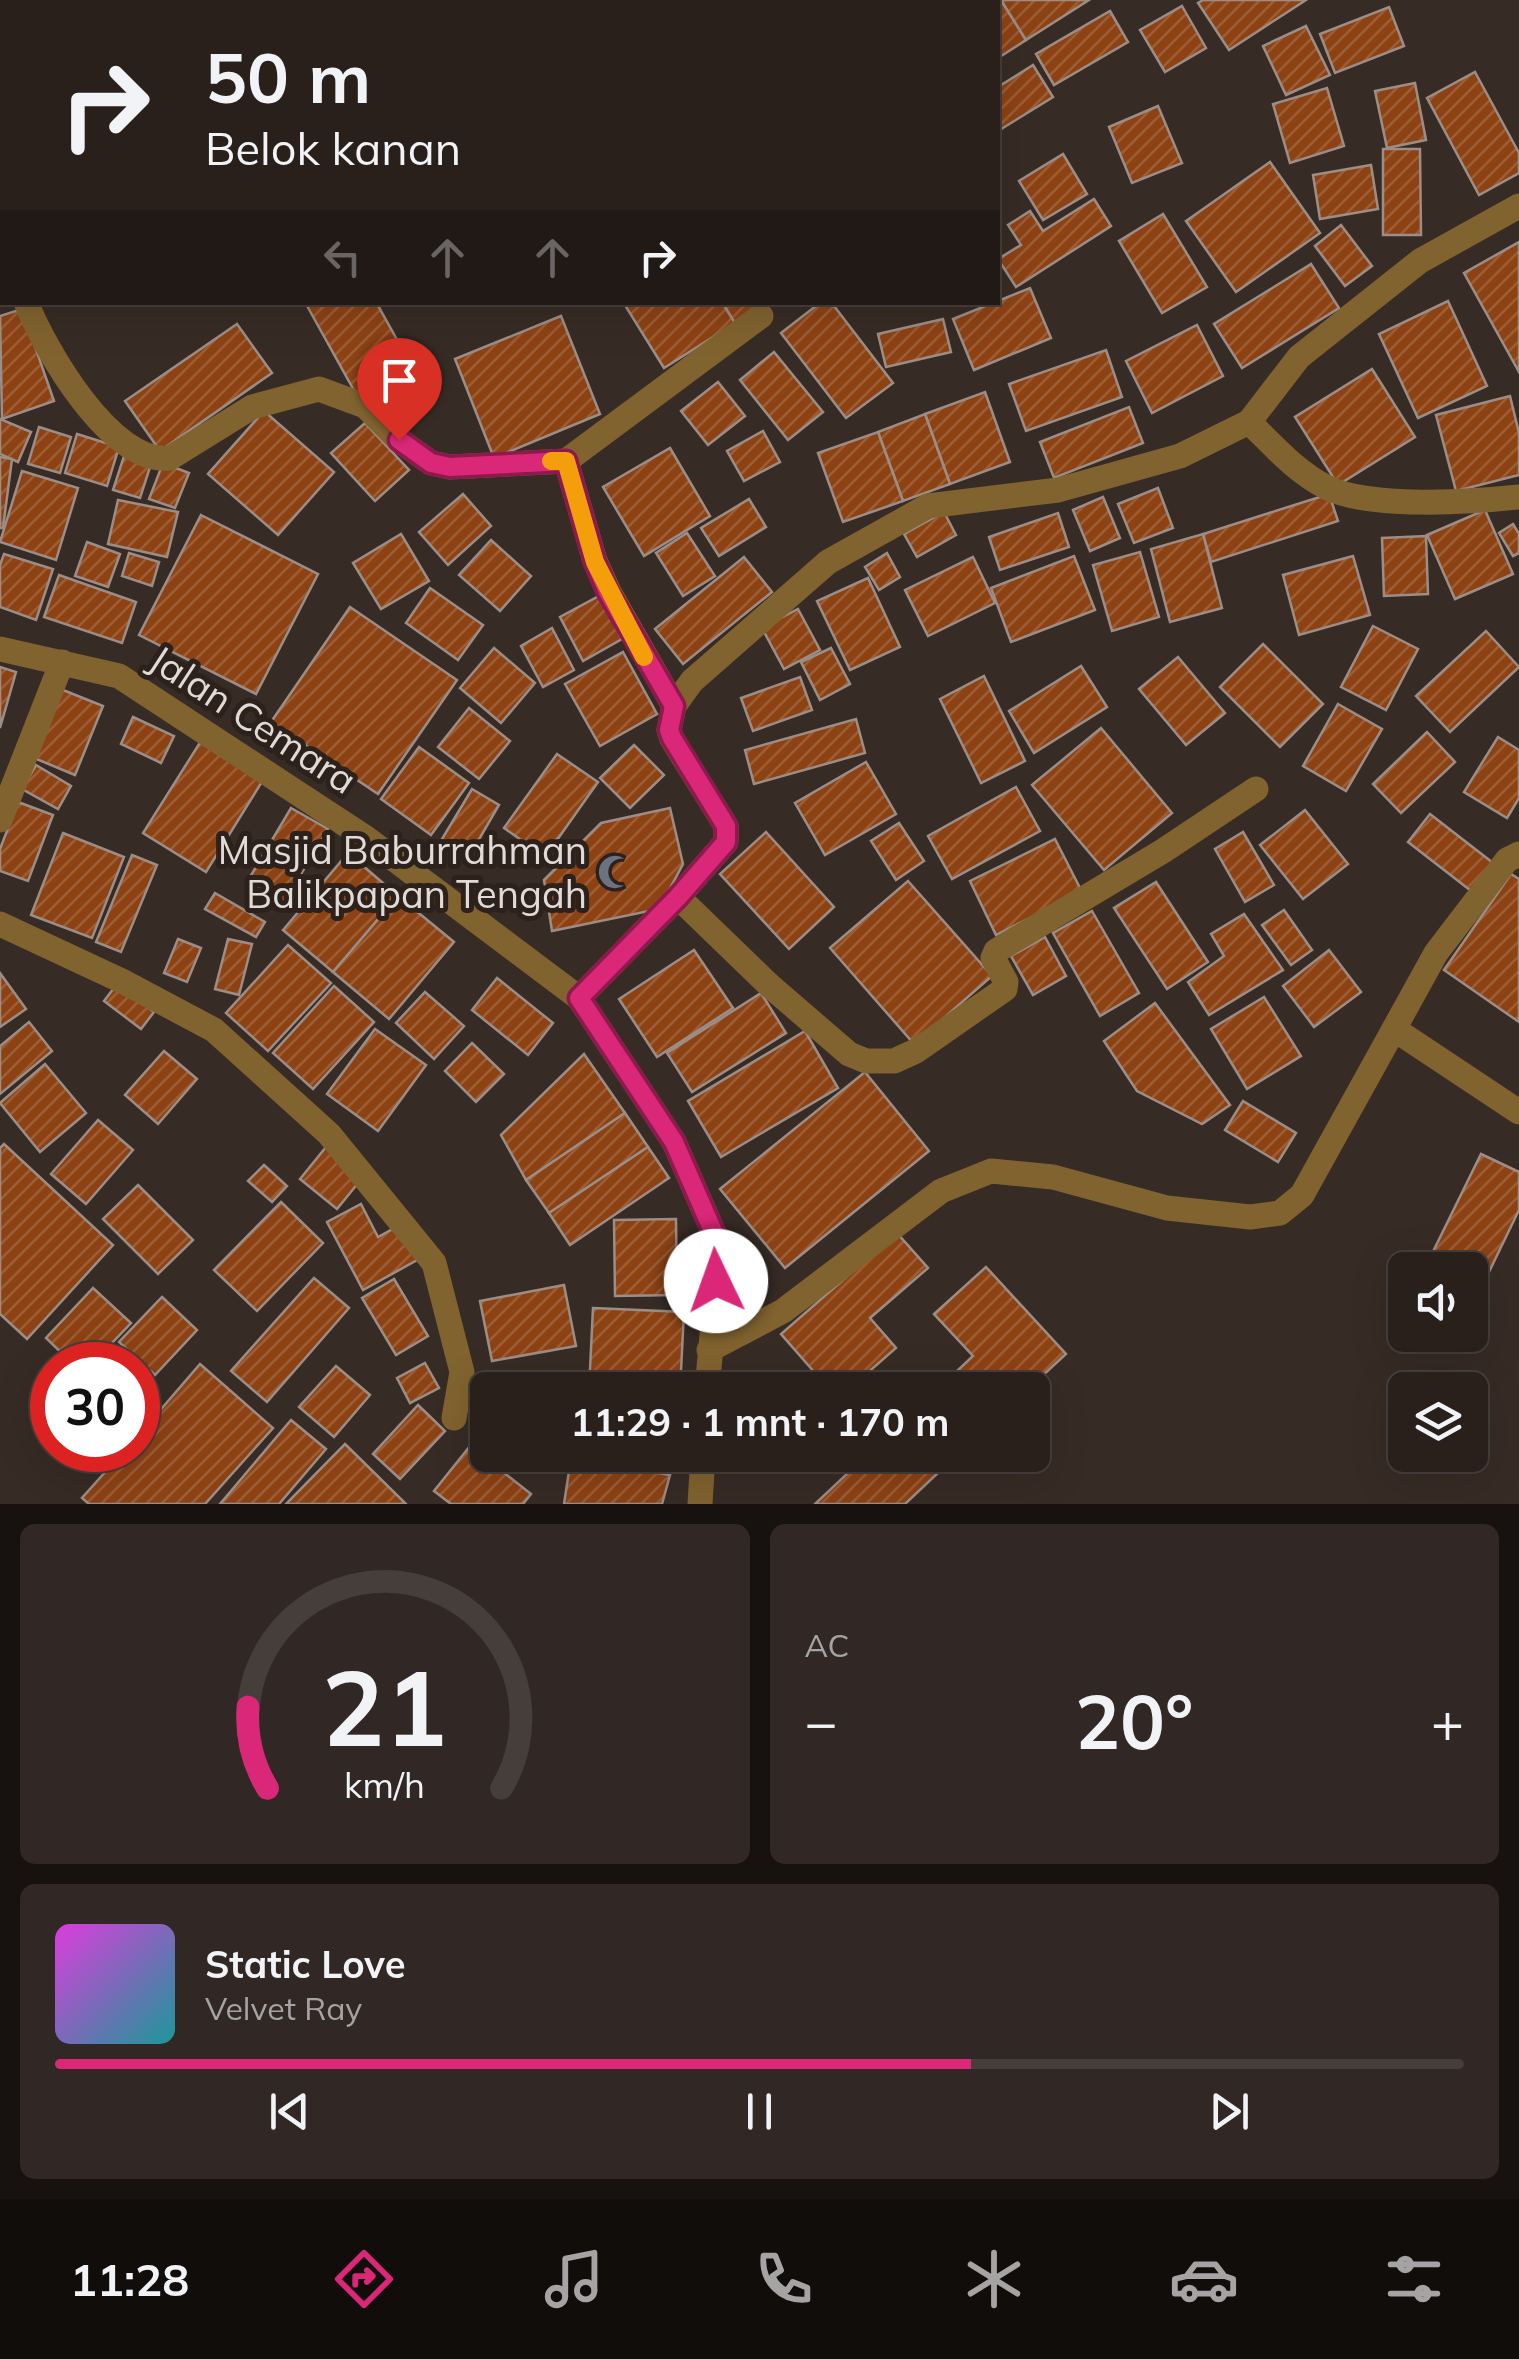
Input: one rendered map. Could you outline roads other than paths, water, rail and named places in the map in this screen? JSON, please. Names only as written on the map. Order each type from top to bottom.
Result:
[{"type":"street","points":[[579,998],[726,842],[728,834],[672,738],[669,730],[674,706],[692,681],[828,562],[928,506],[1058,490],[1180,456],[1248,422],[1299,357],[1420,261],[1519,206]]},
{"type":"street","points":[[28,305],[70,385],[126,446],[158,459],[170,458],[252,407],[318,389],[365,406],[399,440],[431,463],[450,467],[566,461],[762,316]]},
{"type":"street","points":[[1248,422],[1297,469],[1329,489],[1367,498],[1467,502],[1519,497]]},
{"type":"street","points":[[566,461],[595,562],[608,592],[674,706]]},
{"type":"street","name":"Jalan Cemara","points":[[0,648],[120,676],[366,838],[579,998],[674,1142],[720,1247],[708,1372]]},
{"type":"street","points":[[0,820],[62,662]]},
{"type":"street","points":[[678,897],[768,986],[849,1054],[866,1061],[894,1061],[916,1051],[1005,989],[1006,982],[993,958],[996,951],[1163,852],[1256,789]]},
{"type":"street","points":[[709,1350],[783,1312],[941,1191],[991,1171],[1052,1177],[1167,1208],[1250,1217],[1280,1213],[1302,1195],[1436,953],[1507,860],[1519,854]]},
{"type":"street","points":[[0,924],[122,981],[214,1030],[329,1134],[434,1263],[462,1372],[454,1418]]},
{"type":"street","points":[[1394,1029],[1519,1112]]},
{"type":"street","points":[[700,1504],[702,1472]]},
{"type":"place","name":"Masjid Baburrahman Balikpapan Tengah","points":[[615,872]]}]
